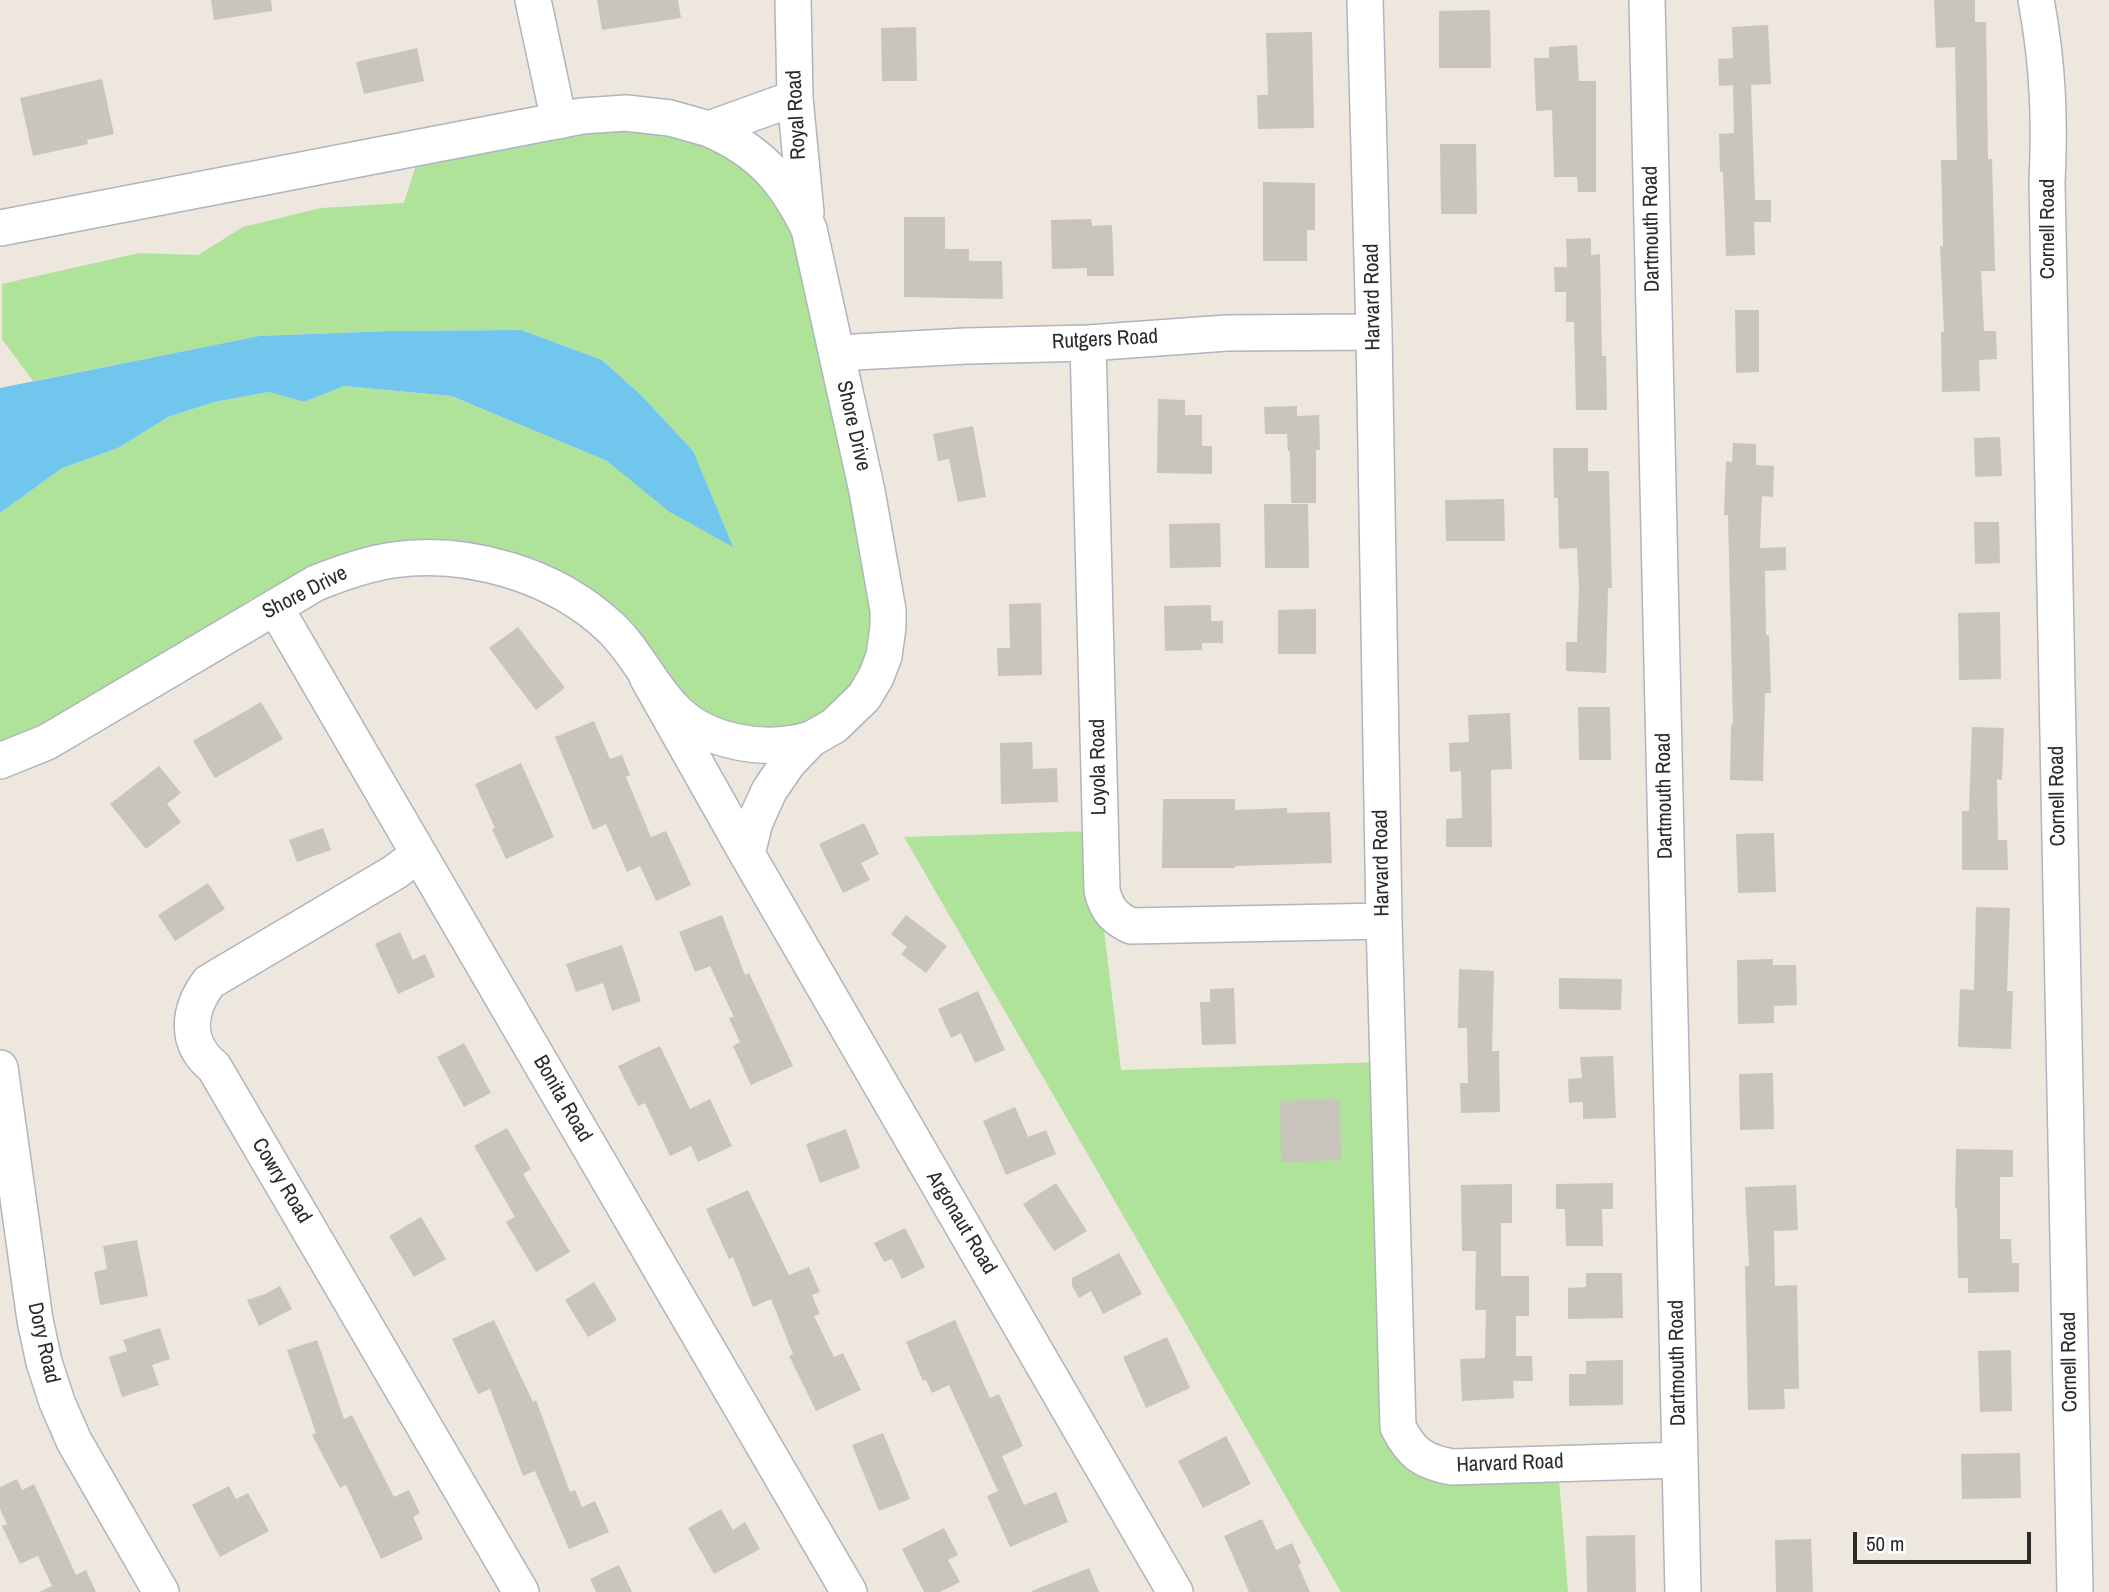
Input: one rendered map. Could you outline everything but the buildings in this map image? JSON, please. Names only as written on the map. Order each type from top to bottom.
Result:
[{"type":"street","points":[[533,0],[559,121]]},
{"type":"street","name":"Royal Road","points":[[793,0],[795,98],[808,229]]},
{"type":"street","name":"Harvard Road","points":[[1365,0],[1396,1418],[1406,1443],[1419,1456],[1435,1464],[1452,1467],[1680,1460]]},
{"type":"street","name":"Dartmouth Road","points":[[1647,0],[1683,1592]]},
{"type":"street","name":"Cornell Road","points":[[2036,0],[2047,61],[2050,122],[2047,183],[2056,740],[2075,1592]]},
{"type":"street","points":[[709,129],[795,98]]},
{"type":"street","name":"Shore Drive","points":[[0,228],[582,116],[626,113],[670,117],[726,136],[753,153],[775,174],[794,199],[808,229],[867,491],[888,610],[888,627],[884,656],[864,697],[834,726],[811,739],[788,763],[769,791],[755,822],[747,854]]},
{"type":"street","name":"Rutgers Road","points":[[836,353],[1227,333],[1374,332]]},
{"type":"street","name":"Loyola Road","points":[[1088,342],[1104,902],[1110,913],[1131,926],[1384,921]]},
{"type":"street","name":"Shore Drive","points":[[0,761],[47,742],[316,583],[354,568],[394,560],[436,557],[480,562],[509,569],[551,587],[589,610],[611,627],[673,709],[695,726],[720,738],[748,744],[781,745],[811,739]]},
{"type":"street","name":"Bonita Road","points":[[275,607],[849,1592]]},
{"type":"street","name":"Shore Drive","points":[[647,677],[747,854]]},
{"type":"street","name":"Cowry Road","points":[[419,854],[395,872],[209,982],[192,1012],[192,1030],[197,1047],[214,1067],[521,1592]]},
{"type":"street","name":"Argonaut Road","points":[[747,854],[1175,1592]]},
{"type":"street","name":"Dory Road","points":[[0,1068],[35,1320],[44,1362],[74,1441],[161,1592]]},
{"type":"green space","points":[[510,127],[703,127],[794,192],[888,642],[837,721],[752,736],[684,707],[633,645],[458,551],[251,599],[115,688],[0,747],[0,513],[62,468],[118,448],[168,417],[214,402],[269,392],[304,402],[344,386],[450,396],[607,461],[668,511],[693,451],[642,396],[602,360],[521,330],[259,336],[33,381],[2,339],[2,284],[139,253],[198,255],[243,227],[321,208],[404,203],[422,146]]},
{"type":"green space","points":[[1092,831],[1121,1070],[1383,1062],[1397,1459],[1558,1466],[1568,1592],[1341,1592],[904,837]]},
{"type":"water","points":[[521,330],[602,360],[642,396],[693,451],[733,547],[668,511],[607,461],[451,396],[344,386],[304,402],[269,392],[214,402],[168,417],[118,448],[62,468],[0,513],[0,388],[259,336]]}]
